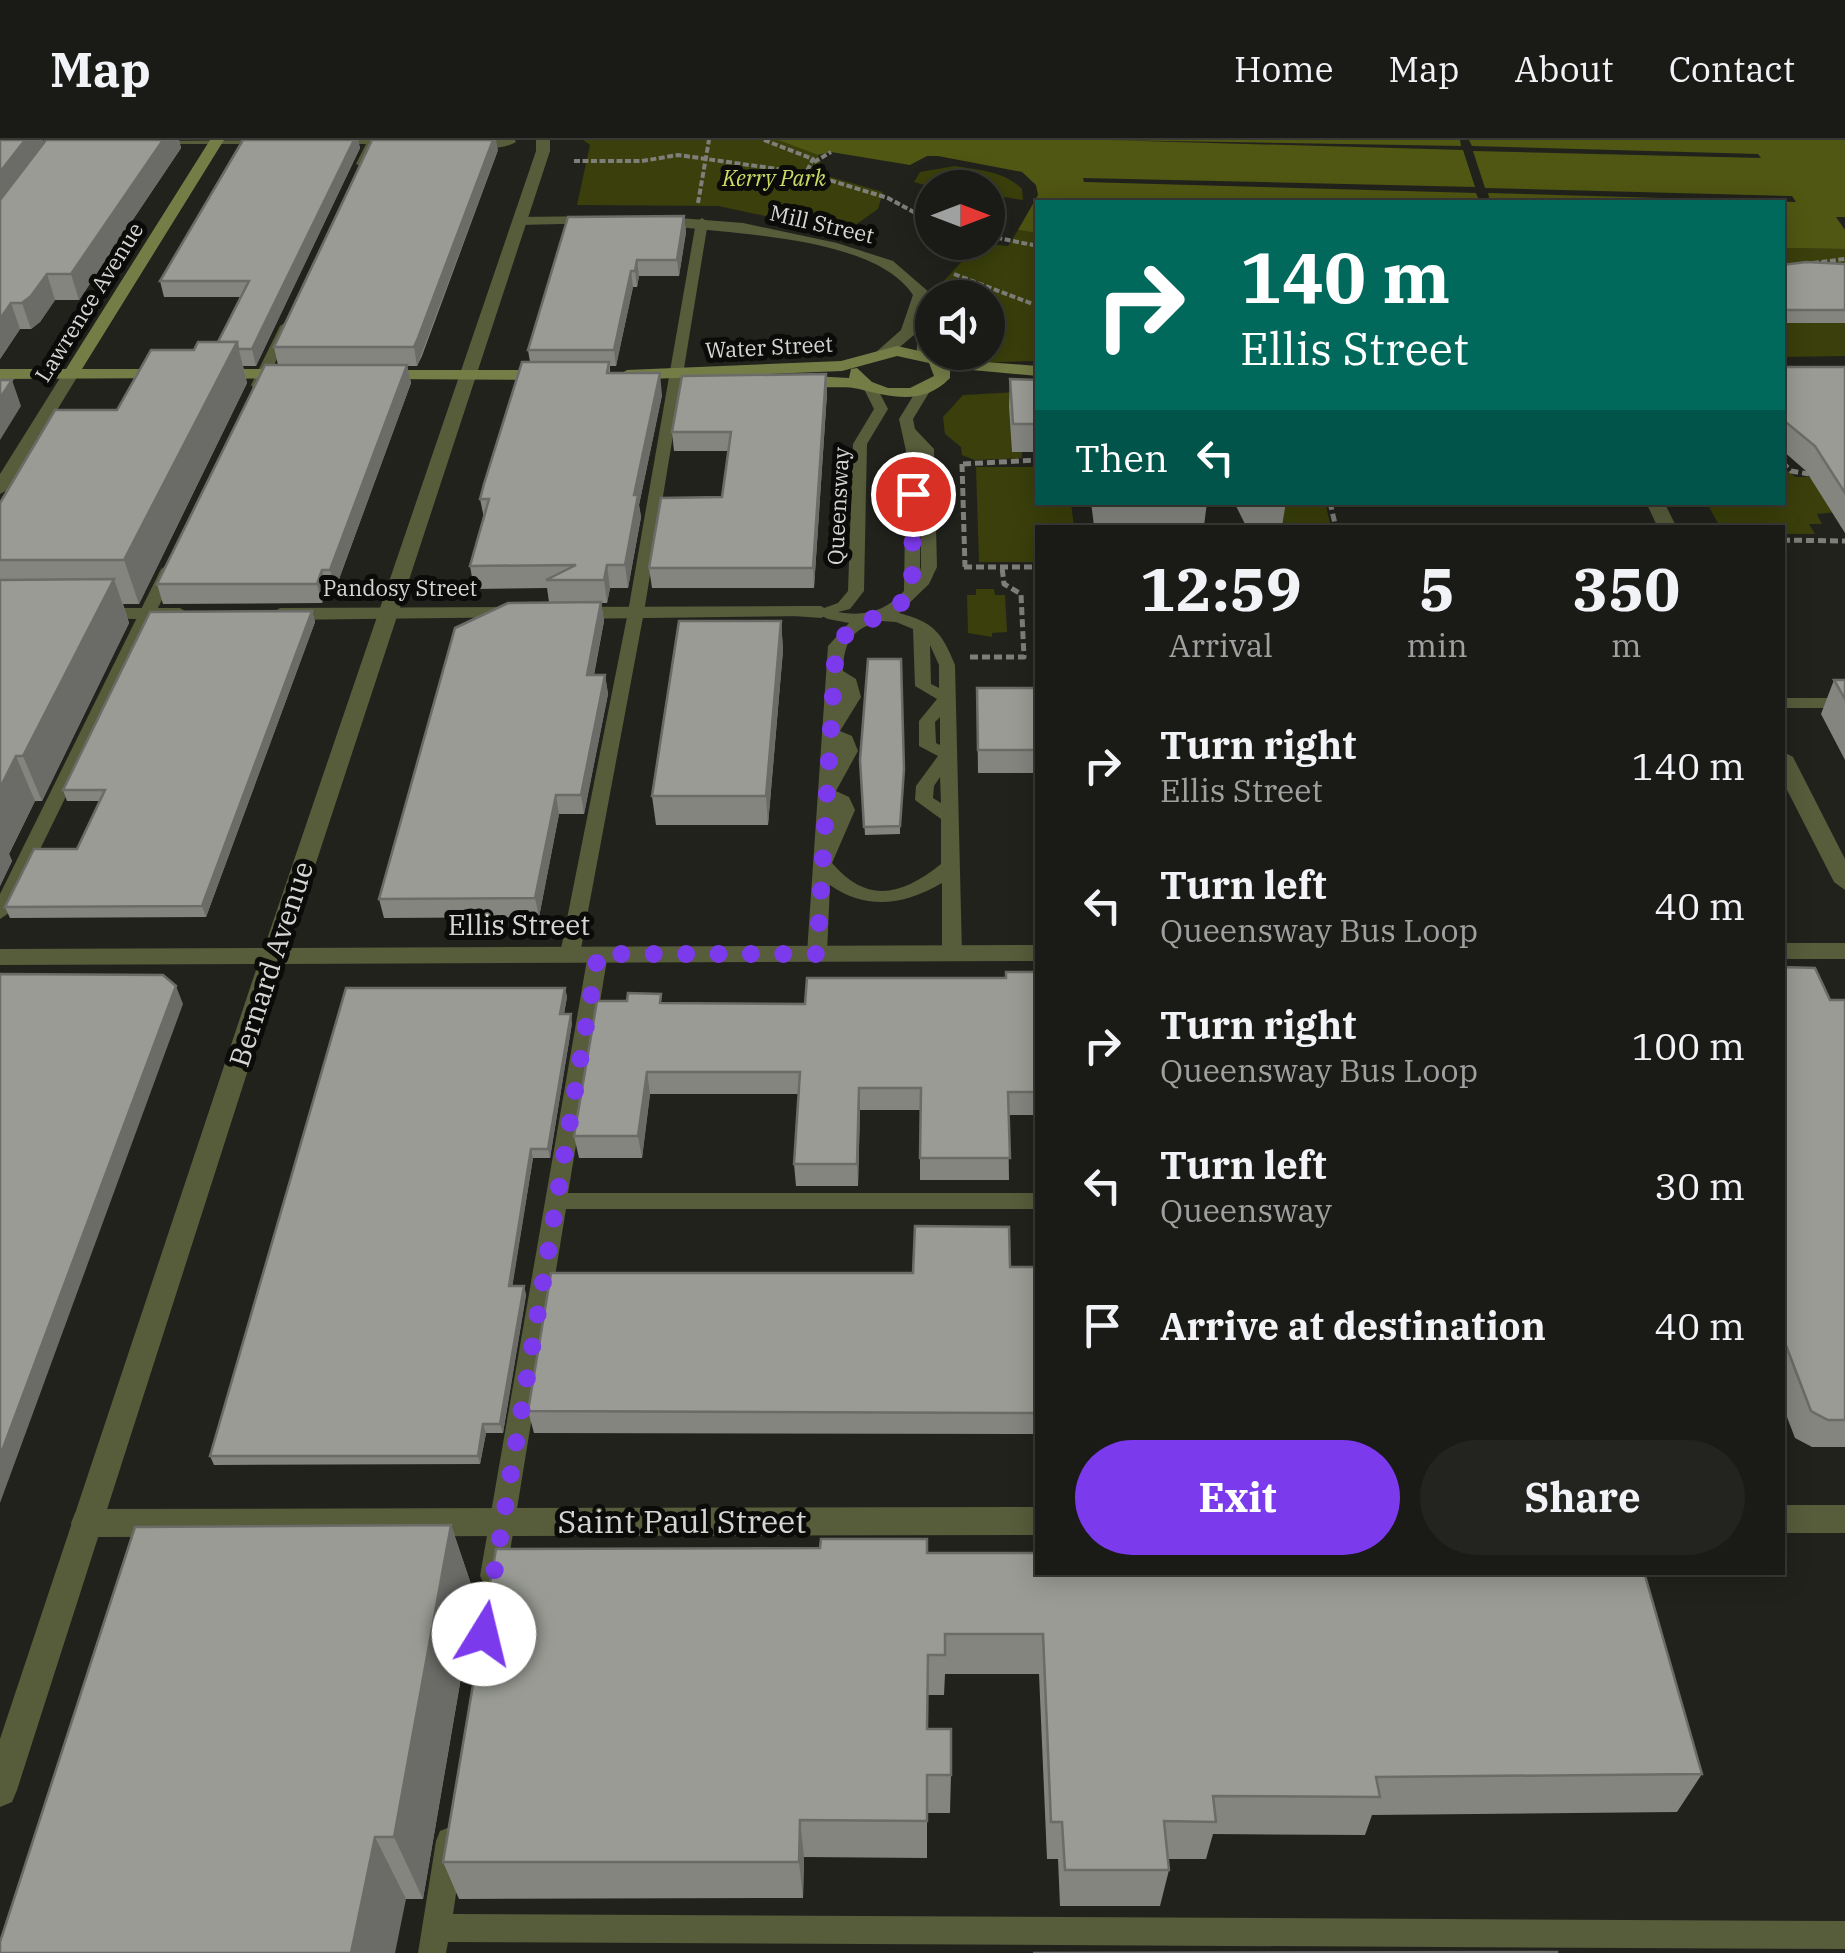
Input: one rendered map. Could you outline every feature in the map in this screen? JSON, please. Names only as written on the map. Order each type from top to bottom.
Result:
[{"type":"main road","name":"Lawrence Avenue","points":[[71,374],[216,140]]},
{"type":"main road","points":[[883,353],[915,356]]},
{"type":"main road","name":"Water Street","points":[[604,374],[812,368],[862,361],[883,353]]},
{"type":"main road","points":[[862,361],[857,373],[867,387]]},
{"type":"main road","points":[[929,388],[942,370]]},
{"type":"main road","points":[[1005,370],[1035,373]]},
{"type":"main road","points":[[929,388],[1035,373]]},
{"type":"main road","points":[[0,374],[317,374]]},
{"type":"main road","points":[[353,374],[567,374]]},
{"type":"main road","name":"Water Street","points":[[677,374],[867,387],[888,393],[929,388]]},
{"type":"street","name":"Bernard Avenue","points":[[0,1790],[543,151],[543,140]]},
{"type":"street","points":[[448,142],[509,142]]},
{"type":"street","points":[[372,143],[391,143]]},
{"type":"street","points":[[520,220],[613,220]]},
{"type":"street","name":"Mill Street","points":[[632,220],[699,221],[862,255],[905,274],[915,285]]},
{"type":"street","points":[[883,353],[908,332],[915,312]]},
{"type":"street","name":"Lawrence Avenue","points":[[0,488],[71,374]]},
{"type":"street","name":"Pandosy Street","points":[[262,614],[811,612]]},
{"type":"street","points":[[74,614],[204,614]]},
{"type":"street","points":[[1785,762],[1845,882]]},
{"type":"street","points":[[1785,951],[1845,951]]},
{"type":"street","name":"Ellis Street","points":[[0,957],[1035,953]]},
{"type":"street","points":[[1785,1517],[1845,1519]]},
{"type":"street","name":"Saint Paul Street","points":[[86,1523],[1035,1521]]},
{"type":"lane","points":[[135,141],[282,141]]},
{"type":"lane","points":[[318,141],[372,143],[354,183]]},
{"type":"lane","points":[[570,954],[636,612],[699,221]]},
{"type":"lane","points":[[247,407],[296,305]]},
{"type":"lane","name":"Queensway","points":[[811,612],[844,606],[856,592],[860,444],[882,409],[867,387]]},
{"type":"lane","points":[[836,646],[857,625],[880,617],[924,581],[929,567],[928,449],[911,431],[906,419],[929,388]]},
{"type":"lane","points":[[0,913],[174,558]]},
{"type":"lane","points":[[811,612],[847,620],[898,617],[920,624],[936,636],[943,650],[947,698],[927,721],[925,735],[928,746],[948,754],[925,786],[924,794],[928,805],[949,816],[952,954]]},
{"type":"lane","points":[[811,612],[836,624],[830,733],[846,740],[849,754],[826,793],[843,801],[846,810],[822,864],[817,954]]},
{"type":"lane","points":[[920,624],[923,686],[947,698]]},
{"type":"lane","points":[[1785,703],[1845,703]]},
{"type":"lane","points":[[822,864],[845,888],[861,896],[882,898],[920,891],[950,867]]},
{"type":"lane","points":[[489,1600],[598,954]]},
{"type":"lane","points":[[558,1201],[1035,1201]]},
{"type":"lane","points":[[455,1812],[434,1941],[1845,1935]]},
{"type":"path","points":[[699,221],[709,140]]},
{"type":"path","points":[[764,140],[799,151],[814,162]]},
{"type":"path","points":[[806,173],[814,162],[831,152]]},
{"type":"path","points":[[574,161],[642,162],[678,155],[806,173],[888,198],[915,213]]},
{"type":"path","points":[[1005,239],[1035,245]]},
{"type":"path","points":[[1808,264],[1845,259]]},
{"type":"path","points":[[954,274],[1035,303]]},
{"type":"path","points":[[952,464],[1035,460]]},
{"type":"path","points":[[962,464],[966,567],[1035,567]]},
{"type":"path","points":[[1785,465],[1791,471],[1809,474]]},
{"type":"path","points":[[1785,540],[1845,540]]},
{"type":"path","points":[[970,657],[1024,657],[1021,594],[1004,584],[1002,567]]},
{"type":"green space","name":"Kerry Park","points":[[583,140],[778,140],[818,155],[821,162],[813,172],[883,192],[878,209],[844,233],[718,206],[577,205],[590,145]]},
{"type":"green space","points":[[955,166],[979,170],[932,170]]},
{"type":"green space","points":[[1005,177],[1022,189],[1023,200],[1005,197]]},
{"type":"green space","points":[[1018,230],[1035,233],[1035,361],[1005,362],[1005,280],[945,280],[963,260],[1005,260],[1005,246]]},
{"type":"green space","points":[[1785,248],[1845,249],[1845,356],[1785,357]]},
{"type":"green space","points":[[1035,391],[1012,451],[1022,452],[1022,458],[975,460],[962,455],[961,447],[945,434],[943,417],[963,395]]},
{"type":"green space","points":[[976,467],[1035,467],[1035,505],[1071,505],[1074,525],[1035,525],[1035,562],[979,562]]},
{"type":"green space","points":[[1785,469],[1796,477],[1813,477],[1826,502],[1838,512],[1817,514],[1822,524],[1809,524],[1815,534],[1785,534],[1785,525],[1719,525],[1708,505],[1785,505]]},
{"type":"green space","points":[[1277,505],[1326,505],[1331,525],[1281,525]]},
{"type":"green space","points":[[976,589],[994,589],[995,595],[1005,595],[1007,632],[992,633],[992,637],[968,633],[967,595],[976,595]]},
{"type":"shaded area","points":[[778,140],[1845,140],[1845,217],[1836,217],[1845,230],[1845,249],[1785,248],[1785,200],[1035,200],[1036,185],[1022,172],[938,156],[927,156],[910,165],[831,152],[818,155]]},
{"type":"shaded area","points":[[1035,200],[1035,233],[1018,230]]},
{"type":"pier","points":[[1107,140],[1461,146],[1460,140],[1469,140],[1472,146],[1758,154],[1761,158],[1473,151],[1485,188],[1792,196],[1796,202],[1488,193],[1490,200],[1479,200],[1476,193],[1084,182],[1083,178],[1475,187],[1463,150]]},
{"type":"building","points":[[0,140],[25,140],[0,172]]},
{"type":"building","points":[[46,140],[163,140],[71,274],[47,274],[31,296],[22,303],[11,303],[0,319],[0,200]]},
{"type":"building","points":[[243,140],[354,140],[252,349],[238,349],[237,342],[218,342],[249,281],[160,281]]},
{"type":"building","points":[[372,140],[493,140],[414,347],[274,347]]},
{"type":"building","points":[[684,216],[677,260],[637,260],[635,271],[631,271],[614,350],[528,350],[568,217]]},
{"type":"building","points":[[1845,264],[1845,310],[1785,310],[1785,265]]},
{"type":"building","points":[[198,342],[237,342],[124,560],[0,560],[0,503],[55,410],[117,410],[151,350],[194,350]]},
{"type":"building","points":[[522,362],[609,362],[607,373],[660,373],[634,495],[638,495],[625,565],[607,565],[604,580],[546,580],[576,565],[470,566],[489,499],[480,499]]},
{"type":"building","points":[[265,365],[407,365],[330,570],[322,570],[317,584],[157,584]]},
{"type":"building","points":[[1785,367],[1845,367],[1845,493],[1815,446],[1785,421]]},
{"type":"building","points":[[826,374],[813,568],[649,568],[661,498],[722,497],[731,432],[672,432],[682,376]]},
{"type":"building","points":[[1010,379],[1035,380],[1035,424],[1013,424]]},
{"type":"building","points":[[0,380],[12,380],[0,398]]},
{"type":"building","points":[[114,579],[23,756],[16,756],[0,788],[0,580]]},
{"type":"building","points":[[601,602],[587,675],[605,675],[581,795],[556,795],[535,898],[379,899],[455,628],[508,603]]},
{"type":"building","points":[[312,611],[202,906],[5,907],[34,849],[77,849],[105,790],[63,790],[150,612]]},
{"type":"building","points":[[679,621],[781,621],[766,796],[652,796]]},
{"type":"building","points":[[868,659],[901,659],[904,769],[900,826],[864,827],[860,760]]},
{"type":"building","points":[[1834,680],[1845,680],[1845,699]]},
{"type":"building","points":[[977,688],[1035,688],[1035,750],[978,750]]},
{"type":"building","points":[[1785,967],[1815,968],[1830,1000],[1845,1000],[1845,1420],[1828,1420],[1811,1411],[1785,1343]]},
{"type":"building","points":[[1006,972],[1035,972],[1035,1092],[1008,1092],[1010,1158],[920,1158],[921,1088],[859,1088],[857,1164],[794,1164],[800,1072],[647,1072],[638,1136],[574,1136],[597,1001],[627,1001],[628,993],[661,994],[660,1003],[805,1004],[807,978],[1006,978]]},
{"type":"building","points":[[0,974],[163,975],[176,986],[0,1456]]},
{"type":"building","points":[[346,988],[565,988],[560,1014],[571,1014],[548,1149],[531,1149],[509,1286],[524,1286],[500,1424],[483,1424],[478,1456],[210,1456]]},
{"type":"building","points":[[915,1226],[1009,1227],[1010,1267],[1035,1267],[1035,1413],[528,1411],[551,1273],[913,1273]]},
{"type":"building","points":[[451,1525],[394,1837],[375,1837],[351,1953],[0,1953],[0,1942],[135,1527]]},
{"type":"building","points":[[821,1539],[927,1539],[927,1553],[1035,1553],[1035,1575],[1645,1575],[1702,1774],[1376,1777],[1380,1797],[1213,1796],[1216,1822],[1164,1821],[1169,1870],[1065,1870],[1062,1822],[1051,1822],[1043,1634],[945,1634],[945,1655],[928,1655],[927,1729],[951,1729],[951,1775],[927,1775],[927,1821],[800,1820],[799,1862],[443,1862],[496,1549],[820,1548]]},
{"type":"building","points":[[1557,1952],[1557,1953],[1033,1953]]},
{"type":"route","points":[[484,1634],[598,954],[817,954],[836,646],[846,632],[880,617],[912,592],[913,494]]}]
